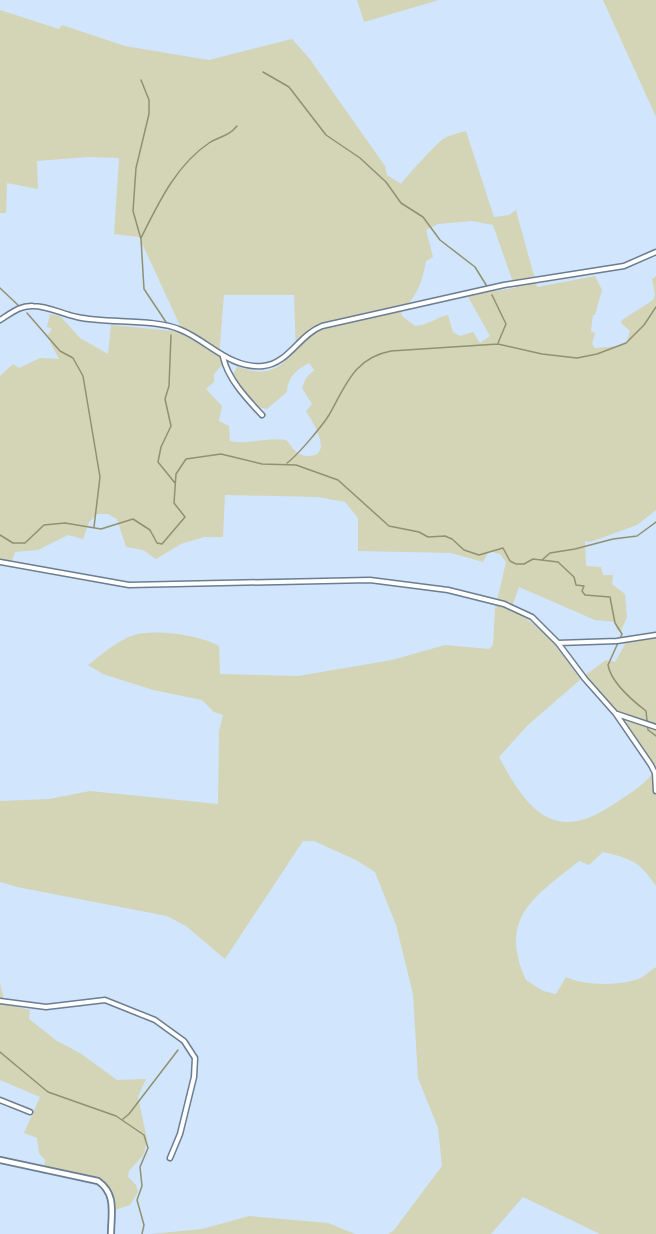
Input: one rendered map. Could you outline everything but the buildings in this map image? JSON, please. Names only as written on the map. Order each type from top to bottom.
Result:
[{"type":"street","points":[[0,320],[19,308],[34,306],[84,319],[173,327],[222,356],[257,366],[269,365],[285,356],[308,332],[322,326],[493,288],[624,266],[656,252]]},
{"type":"street","points":[[222,356],[225,366],[243,393],[262,415]]},
{"type":"street","points":[[0,562],[129,585],[360,580],[448,590],[504,604],[525,613],[540,623],[616,714],[653,769],[656,791]]},
{"type":"street","points":[[558,643],[625,640],[656,635]]},
{"type":"street","points":[[616,714],[654,726]]},
{"type":"street","points":[[0,1001],[46,1007],[105,1000],[155,1020],[184,1041],[195,1058],[194,1077],[180,1134],[170,1158]]},
{"type":"street","points":[[0,1100],[30,1112]]},
{"type":"street","points":[[0,1160],[34,1170],[92,1178],[106,1186],[112,1199],[111,1234]]},
{"type":"green space","points":[[357,0],[439,0],[364,22]]},
{"type":"green space","points":[[603,0],[656,0],[656,117]]},
{"type":"green space","points":[[0,10],[59,29],[62,25],[125,46],[209,60],[292,39],[309,58],[385,166],[387,175],[401,184],[443,139],[466,131],[494,217],[509,215],[516,210],[537,287],[595,276],[602,290],[595,315],[593,315],[591,331],[595,333],[592,344],[595,348],[619,346],[627,342],[630,331],[621,323],[622,320],[653,300],[655,295],[652,279],[656,276],[656,510],[637,525],[590,542],[585,541],[586,566],[601,567],[603,575],[613,575],[612,584],[625,594],[627,617],[621,631],[617,630],[615,622],[595,620],[519,587],[511,610],[542,631],[581,679],[528,725],[499,757],[520,792],[532,806],[545,816],[559,821],[575,821],[593,816],[637,788],[656,769],[656,886],[639,866],[621,857],[603,852],[589,865],[579,861],[536,897],[519,924],[516,940],[518,958],[526,980],[543,991],[556,994],[566,977],[583,982],[614,984],[641,978],[656,967],[656,1234],[600,1234],[523,1197],[491,1234],[388,1234],[394,1230],[442,1166],[438,1128],[418,1078],[413,994],[396,925],[375,872],[356,860],[314,841],[303,841],[225,959],[186,926],[167,916],[0,882],[0,801],[49,799],[90,791],[218,804],[219,731],[223,715],[214,712],[202,700],[153,690],[103,674],[88,665],[120,642],[131,636],[151,633],[188,636],[219,646],[220,674],[298,676],[392,660],[445,645],[489,649],[493,645],[495,609],[506,562],[500,554],[489,551],[483,562],[451,553],[358,551],[358,518],[345,502],[318,497],[225,495],[223,537],[204,537],[181,544],[156,559],[143,550],[126,547],[117,519],[108,514],[97,514],[89,522],[83,539],[68,535],[38,550],[15,552],[11,563],[0,562],[0,376],[13,364],[19,368],[40,358],[59,359],[47,336],[52,329],[47,327],[50,314],[60,316],[80,338],[108,354],[111,325],[183,332],[139,237],[114,234],[119,158],[89,157],[37,161],[38,189],[7,183],[6,213],[0,213]],"holes":[[[472,221],[493,225],[515,288],[467,295],[490,336],[480,343],[473,332],[460,336],[453,332],[448,315],[415,326],[402,316],[401,312],[418,289],[426,261],[433,257],[426,230],[438,224]],[[224,295],[294,295],[296,350],[276,368],[263,372],[237,366],[233,375],[254,406],[267,409],[287,392],[287,387],[294,374],[309,363],[314,370],[306,378],[302,388],[312,404],[306,411],[313,422],[321,444],[316,454],[308,456],[299,454],[286,440],[230,441],[229,426],[219,421],[222,406],[206,389],[214,382],[214,374],[227,360],[219,356]]]},
{"type":"green space","points":[[629,637],[656,637],[656,769],[626,725],[584,676],[606,660],[615,662]]},
{"type":"green space","points":[[0,983],[5,1004],[30,1010],[29,1019],[57,1041],[80,1053],[117,1080],[146,1079],[138,1097],[147,1139],[144,1154],[129,1171],[128,1177],[136,1185],[138,1192],[130,1205],[112,1211],[109,1191],[94,1182],[78,1177],[43,1174],[45,1160],[39,1153],[37,1138],[24,1133],[40,1097],[0,1080]]},
{"type":"green space","points":[[249,1216],[328,1223],[355,1234],[151,1234],[202,1229]]},
{"type":"waterway","points":[[263,72],[289,87],[326,135],[360,158],[386,182],[401,203],[423,217],[440,240],[475,267],[488,288]]},
{"type":"waterway","points":[[141,80],[149,100],[149,114],[136,168],[133,211],[141,239],[144,289],[168,325]]},
{"type":"waterway","points":[[141,238],[169,186],[187,162],[209,143],[234,130],[237,126]]},
{"type":"waterway","points":[[0,288],[19,306]]},
{"type":"waterway","points":[[492,295],[506,324],[498,343]]},
{"type":"waterway","points":[[287,463],[326,420],[353,374],[360,366],[378,355],[391,351],[498,344],[542,354],[577,358],[597,354],[626,343],[644,325],[656,307]]},
{"type":"waterway","points":[[27,313],[60,351],[73,358],[83,376],[100,477],[94,527]]},
{"type":"waterway","points":[[171,335],[169,386],[165,399],[171,426],[161,447],[158,462],[175,483]]},
{"type":"waterway","points":[[0,535],[13,543],[25,543],[44,525],[65,523],[101,529],[133,519],[150,530],[157,543],[162,544],[185,517],[174,503],[176,474],[186,459],[221,454],[262,464],[296,465],[338,480],[389,526],[419,532],[428,537],[445,536],[464,550],[479,555],[503,548],[510,561],[516,564],[524,564],[533,559],[558,562],[574,577],[576,585],[584,586],[582,591],[585,595],[610,597],[615,623],[622,634],[608,665],[613,678],[623,691],[646,711],[648,730],[656,736]]},
{"type":"waterway","points":[[542,560],[550,553],[637,536],[656,522]]},
{"type":"waterway","points":[[123,1119],[178,1050]]},
{"type":"waterway","points":[[0,1052],[48,1092],[116,1116],[144,1135],[148,1148],[140,1167],[142,1186],[137,1200],[144,1225],[142,1234]]}]
